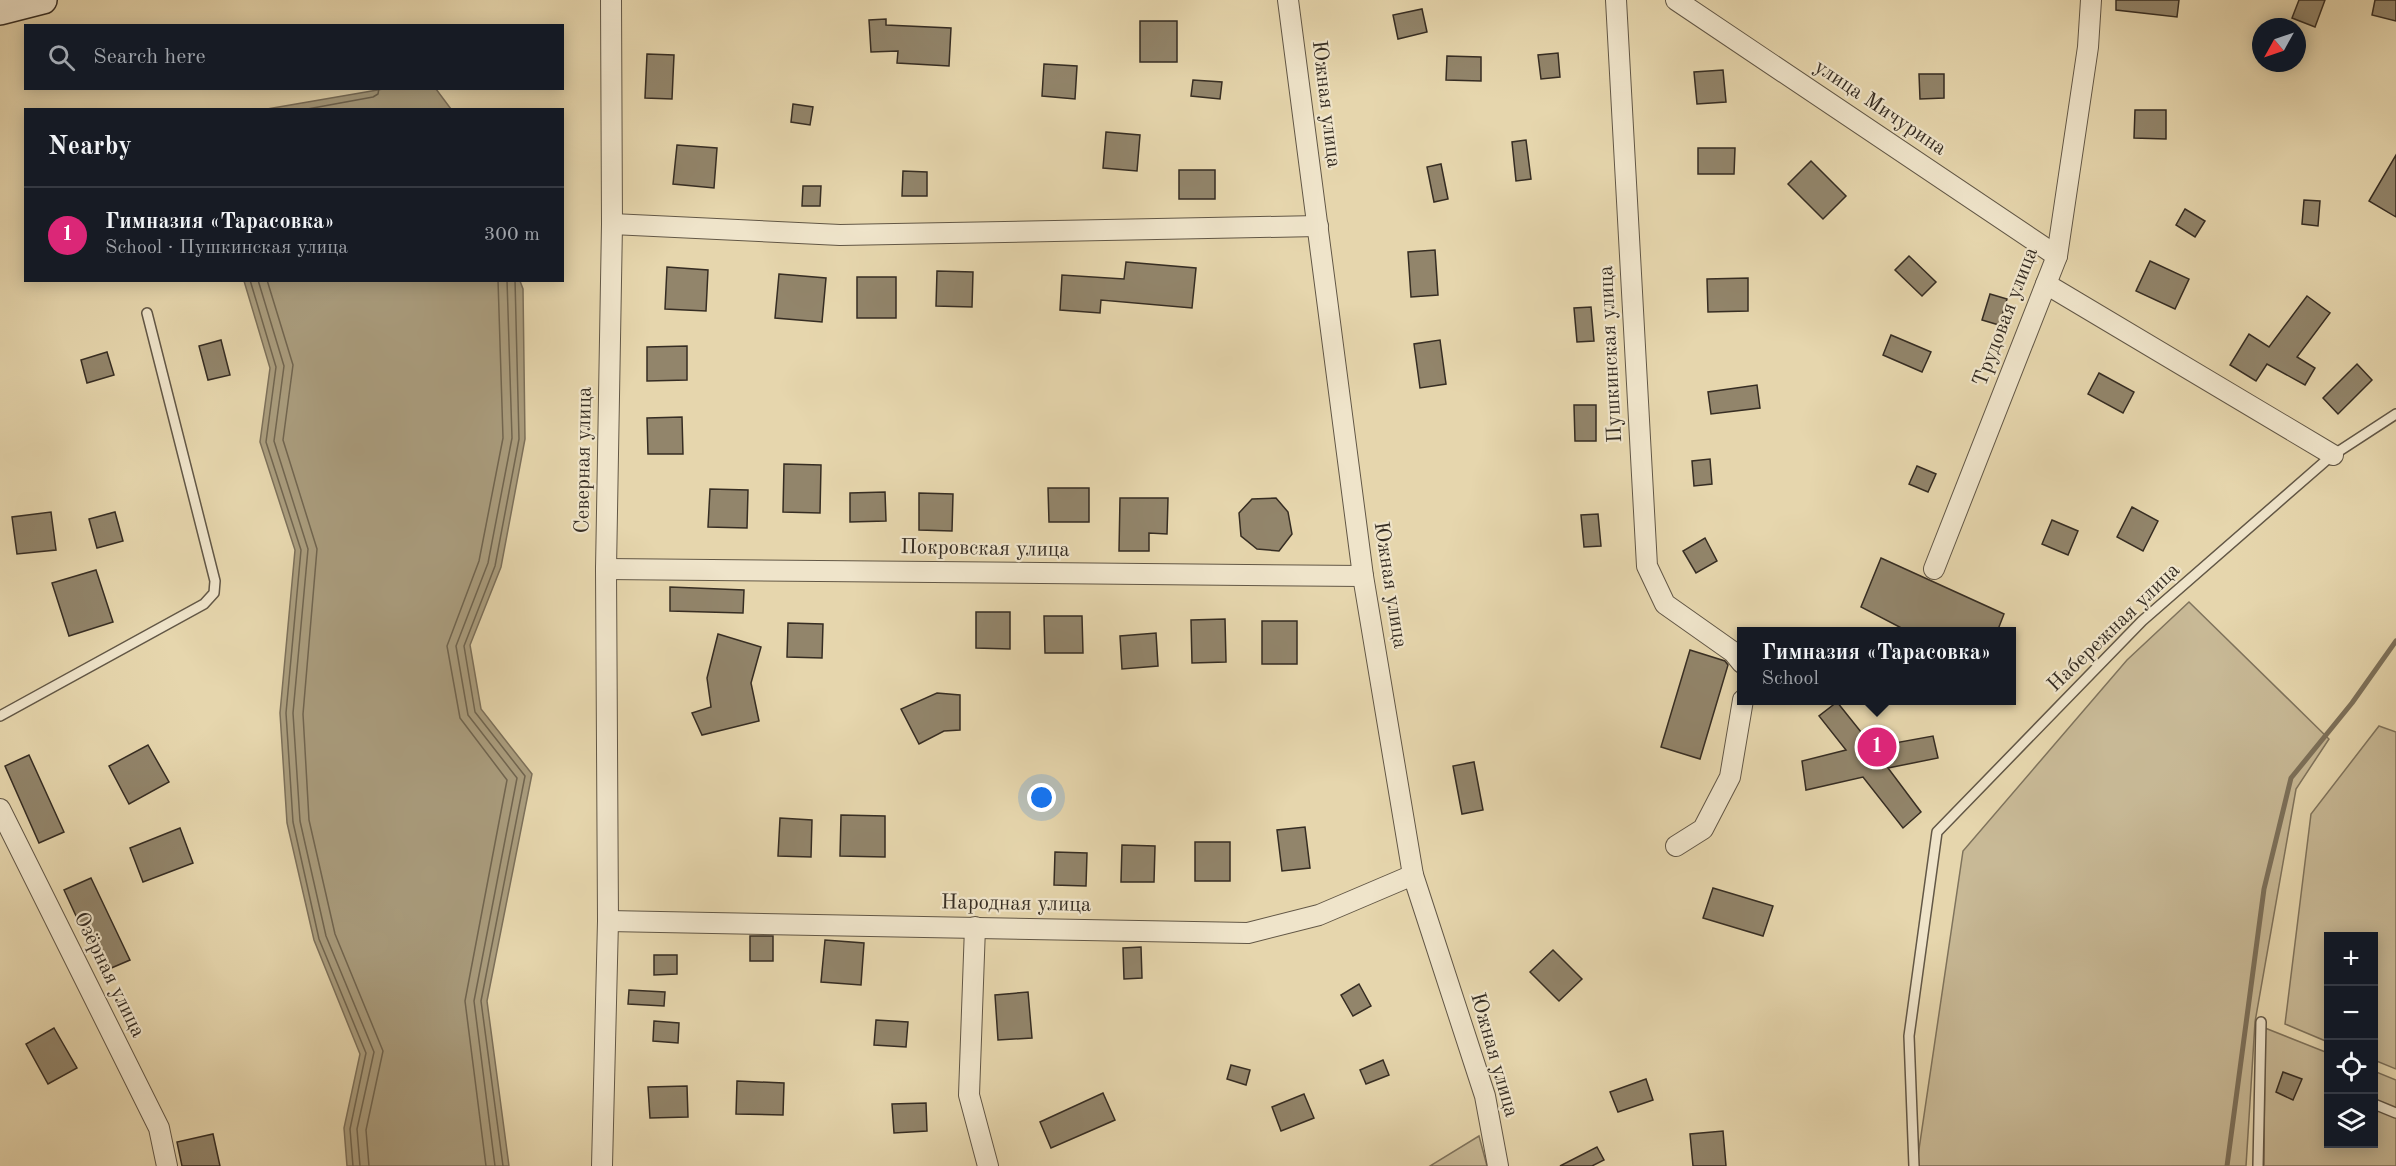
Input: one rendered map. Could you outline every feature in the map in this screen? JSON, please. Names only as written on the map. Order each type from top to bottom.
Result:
[{"type":"main road","points":[[0,11],[44,0]]},
{"type":"street","name":"Северная улица","points":[[602,1166],[608,921],[606,569],[612,224],[611,0]]},
{"type":"street","name":"Южная улица","points":[[1288,0],[1363,576],[1413,875],[1485,1095],[1498,1166]]},
{"type":"street","name":"Пушкинская улица","points":[[1616,0],[1647,566],[1665,604],[1737,657]]},
{"type":"street","name":"улица Мичурина","points":[[1676,0],[2057,255]]},
{"type":"street","name":"Трудовая улица","points":[[1934,568],[2057,255],[2088,47],[2091,0]]},
{"type":"street","points":[[612,224],[840,235],[1318,226]]},
{"type":"street","points":[[2046,284],[2333,455]]},
{"type":"street","name":"Покровская улица","points":[[606,569],[1363,576]]},
{"type":"street","points":[[1676,846],[1703,829],[1730,777],[1742,705]]},
{"type":"street","name":"Озёрная улица","points":[[0,809],[159,1128],[168,1166]]},
{"type":"street","name":"Народная улица","points":[[608,921],[1248,933],[1319,915],[1413,875]]},
{"type":"street","points":[[975,927],[969,1095],[988,1166]]},
{"type":"lane","points":[[0,716],[204,604],[214,593],[214,581],[147,314]]},
{"type":"lane","name":"Набережная улица","points":[[1914,1166],[1909,1036],[1937,832],[2142,621],[2333,455],[2396,414]]},
{"type":"lane","points":[[2258,1166],[2261,1022]]},
{"type":"lane","points":[[2378,1106],[2396,1113]]},
{"type":"shaded area","points":[[2189,602],[2329,739],[2296,789],[2255,1022],[2246,1166],[1919,1166],[1918,1156],[1963,851],[2127,660]]},
{"type":"shaded area","points":[[2379,726],[2396,732],[2396,1069],[2378,1062],[2378,932],[2324,932],[2324,1040],[2285,1024],[2311,814]]},
{"type":"shaded area","points":[[2265,1028],[2324,1051],[2324,1148],[2378,1148],[2378,1073],[2396,1080],[2396,1166],[2264,1166]]},
{"type":"shaded area","points":[[1479,1136],[1487,1166],[1430,1166]]},
{"type":"water","points":[[377,90],[437,90],[450,108],[273,108]]},
{"type":"water","points":[[244,282],[520,282],[523,289],[525,439],[501,567],[470,645],[481,709],[532,774],[487,1001],[509,1166],[347,1166],[344,1128],[360,1054],[314,940],[287,823],[280,713],[295,550],[260,442],[270,368]]},
{"type":"building","points":[[2116,0],[2179,0],[2177,17],[2116,10]]},
{"type":"building","points":[[2299,0],[2325,0],[2315,27],[2306,23],[2306,18],[2292,18]]},
{"type":"building","points":[[2375,0],[2396,0],[2396,21],[2372,15]]},
{"type":"building","points":[[1422,9],[1427,32],[1398,39],[1393,15]]},
{"type":"building","points":[[886,19],[886,25],[951,28],[949,66],[897,63],[898,51],[871,52],[869,20]]},
{"type":"building","points":[[1140,21],[1177,21],[1177,62],[1140,62]]},
{"type":"building","points":[[1558,53],[1560,77],[1541,79],[1538,55]]},
{"type":"building","points":[[647,54],[674,55],[672,99],[645,98]]},
{"type":"building","points":[[1447,56],[1481,57],[1481,81],[1446,80]]},
{"type":"building","points":[[1044,64],[1077,66],[1075,99],[1042,96]]},
{"type":"building","points":[[1723,70],[1726,102],[1697,104],[1694,72]]},
{"type":"building","points":[[1919,74],[1944,74],[1944,98],[1920,99]]},
{"type":"building","points":[[1193,80],[1222,82],[1220,99],[1191,96]]},
{"type":"building","points":[[793,104],[813,107],[810,125],[791,122]]},
{"type":"building","points":[[2135,110],[2166,110],[2166,139],[2134,138]]},
{"type":"building","points":[[1106,132],[1140,135],[1137,171],[1103,168]]},
{"type":"building","points":[[1526,140],[1531,179],[1516,181],[1512,142]]},
{"type":"building","points":[[677,145],[717,148],[714,188],[673,184]]},
{"type":"building","points":[[1698,148],[1735,148],[1734,174],[1698,174]]},
{"type":"building","points":[[2396,155],[2396,217],[2369,201]]},
{"type":"building","points":[[1811,161],[1846,196],[1823,219],[1788,184]]},
{"type":"building","points":[[1441,164],[1448,199],[1434,202],[1427,167]]},
{"type":"building","points":[[1179,170],[1215,170],[1215,199],[1179,199]]},
{"type":"building","points":[[903,171],[927,172],[927,196],[902,196]]},
{"type":"building","points":[[803,186],[821,186],[820,206],[802,206]]},
{"type":"building","points":[[2304,200],[2320,201],[2318,226],[2302,224]]},
{"type":"building","points":[[2185,209],[2205,221],[2195,237],[2176,225]]},
{"type":"building","points":[[1435,250],[1438,295],[1411,297],[1408,252]]},
{"type":"building","points":[[1909,256],[1936,282],[1922,296],[1895,270]]},
{"type":"building","points":[[2150,261],[2189,279],[2175,309],[2136,291]]},
{"type":"building","points":[[1126,262],[1196,268],[1192,308],[1101,300],[1100,313],[1060,310],[1062,275],[1124,279]]},
{"type":"building","points":[[667,267],[708,270],[706,311],[665,309]]},
{"type":"building","points":[[937,271],[973,272],[972,307],[936,306]]},
{"type":"building","points":[[779,274],[826,278],[822,322],[775,318]]},
{"type":"building","points":[[857,277],[896,277],[896,318],[857,318]]},
{"type":"building","points":[[1748,278],[1748,311],[1708,312],[1707,279]]},
{"type":"building","points":[[1990,294],[2007,299],[1999,325],[1982,320]]},
{"type":"building","points":[[2307,296],[2330,313],[2297,357],[2315,368],[2305,385],[2267,364],[2256,381],[2230,365],[2249,334],[2269,347]]},
{"type":"building","points":[[1591,307],[1594,341],[1577,342],[1574,308]]},
{"type":"building","points":[[1891,335],[1931,352],[1922,372],[1883,355]]},
{"type":"building","points":[[221,340],[230,375],[208,380],[199,346]]},
{"type":"building","points":[[1440,340],[1446,384],[1420,388],[1414,344]]},
{"type":"building","points":[[687,346],[687,380],[647,381],[647,347]]},
{"type":"building","points":[[107,352],[114,375],[87,383],[81,360]]},
{"type":"building","points":[[2357,364],[2372,380],[2338,414],[2323,398]]},
{"type":"building","points":[[2099,373],[2134,392],[2123,413],[2088,394]]},
{"type":"building","points":[[1757,385],[1760,408],[1711,414],[1708,392]]},
{"type":"building","points":[[1574,405],[1596,405],[1596,441],[1575,441]]},
{"type":"building","points":[[682,417],[683,454],[648,454],[647,418]]},
{"type":"building","points":[[1710,459],[1712,484],[1694,486],[1692,461]]},
{"type":"building","points":[[784,464],[821,465],[820,513],[783,512]]},
{"type":"building","points":[[1917,466],[1936,474],[1928,492],[1909,484]]},
{"type":"building","points":[[1048,488],[1089,488],[1089,522],[1049,522]]},
{"type":"building","points":[[710,489],[748,490],[747,528],[708,527]]},
{"type":"building","points":[[885,492],[886,521],[850,522],[850,493]]},
{"type":"building","points":[[919,493],[953,494],[952,531],[919,530]]},
{"type":"building","points":[[1120,498],[1168,498],[1167,534],[1149,533],[1149,551],[1119,551]]},
{"type":"building","points":[[1276,498],[1288,512],[1292,534],[1279,551],[1257,549],[1241,536],[1239,513],[1252,499]]},
{"type":"building","points":[[2132,507],[2158,521],[2143,551],[2117,537]]},
{"type":"building","points":[[51,512],[56,550],[17,554],[12,517]]},
{"type":"building","points":[[115,512],[123,541],[97,548],[89,519]]},
{"type":"building","points":[[1598,514],[1601,546],[1584,547],[1581,515]]},
{"type":"building","points":[[2052,520],[2078,531],[2068,555],[2042,544]]},
{"type":"building","points":[[1705,538],[1717,561],[1696,573],[1683,551]]},
{"type":"building","points":[[1881,558],[2004,614],[1999,627],[1899,627],[1861,607]]},
{"type":"building","points":[[96,570],[113,622],[69,636],[52,583]]},
{"type":"building","points":[[670,587],[744,590],[743,613],[670,611]]},
{"type":"building","points":[[976,612],[1010,612],[1010,649],[976,648]]},
{"type":"building","points":[[1044,616],[1082,616],[1083,653],[1045,653]]},
{"type":"building","points":[[1225,619],[1226,662],[1192,663],[1191,620]]},
{"type":"building","points":[[1262,621],[1297,621],[1297,664],[1262,664]]},
{"type":"building","points":[[788,623],[823,624],[822,658],[787,657]]},
{"type":"building","points":[[1156,633],[1158,666],[1122,669],[1120,636]]},
{"type":"building","points":[[718,634],[761,647],[751,683],[759,721],[702,735],[692,713],[711,707],[707,678]]},
{"type":"building","points":[[1690,650],[1725,661],[1728,665],[1700,759],[1661,747]]},
{"type":"building","points":[[937,693],[960,695],[960,730],[944,731],[919,744],[901,709]]},
{"type":"building","points":[[1833,705],[1839,705],[1873,747],[1933,736],[1938,758],[1888,768],[1921,812],[1903,828],[1863,777],[1806,790],[1802,761],[1846,750],[1819,716]]},
{"type":"building","points":[[148,745],[169,782],[129,804],[109,766]]},
{"type":"building","points":[[29,755],[64,832],[39,843],[5,766]]},
{"type":"building","points":[[1474,762],[1483,810],[1462,814],[1453,766]]},
{"type":"building","points":[[841,815],[885,816],[885,857],[840,856]]},
{"type":"building","points":[[780,818],[812,820],[811,857],[778,856]]},
{"type":"building","points":[[1305,827],[1310,868],[1282,871],[1277,830]]},
{"type":"building","points":[[180,828],[193,863],[143,882],[130,848]]},
{"type":"building","points":[[1195,842],[1230,842],[1230,881],[1195,881]]},
{"type":"building","points":[[1122,845],[1155,846],[1154,882],[1121,882]]},
{"type":"building","points":[[1055,852],[1087,853],[1086,886],[1054,885]]},
{"type":"building","points":[[91,878],[130,960],[102,972],[64,890]]},
{"type":"building","points":[[1713,888],[1773,906],[1763,936],[1703,918]]},
{"type":"building","points":[[750,936],[773,936],[773,961],[750,961]]},
{"type":"building","points":[[825,940],[864,943],[861,985],[821,982]]},
{"type":"building","points":[[1141,947],[1142,978],[1124,979],[1123,948]]},
{"type":"building","points":[[1553,950],[1582,979],[1559,1001],[1530,972]]},
{"type":"building","points":[[654,955],[677,955],[677,974],[654,975]]},
{"type":"building","points":[[1359,984],[1371,1006],[1353,1016],[1341,995]]},
{"type":"building","points":[[629,990],[665,992],[664,1006],[628,1004]]},
{"type":"building","points":[[1028,992],[1032,1038],[998,1040],[995,995]]},
{"type":"building","points":[[876,1020],[908,1022],[906,1047],[874,1045]]},
{"type":"building","points":[[654,1021],[679,1023],[678,1043],[653,1041]]},
{"type":"building","points":[[54,1028],[77,1068],[48,1084],[26,1044]]},
{"type":"building","points":[[1383,1060],[1389,1075],[1366,1084],[1360,1070]]},
{"type":"building","points":[[1231,1065],[1250,1070],[1246,1085],[1227,1079]]},
{"type":"building","points":[[2283,1072],[2302,1079],[2293,1100],[2276,1092]]},
{"type":"building","points":[[1646,1079],[1653,1100],[1618,1112],[1610,1092]]},
{"type":"building","points":[[737,1081],[784,1083],[783,1115],[736,1114]]},
{"type":"building","points":[[687,1086],[688,1117],[650,1118],[648,1087]]},
{"type":"building","points":[[1103,1093],[1115,1120],[1051,1148],[1040,1122]]},
{"type":"building","points":[[1304,1094],[1314,1118],[1281,1131],[1272,1107]]},
{"type":"building","points":[[926,1103],[927,1131],[894,1133],[892,1104]]},
{"type":"building","points":[[1723,1131],[1726,1166],[1693,1166],[1690,1134]]},
{"type":"building","points":[[213,1134],[220,1166],[182,1166],[177,1142]]},
{"type":"building","points":[[1597,1147],[1604,1160],[1592,1166],[1560,1166]]},
{"type":"waterway","points":[[2227,1166],[2264,889],[2291,778],[2352,703],[2396,641]]},
{"type":"place","name":"Гимназия «Тарасовка»","points":[[1877,747]]}]
